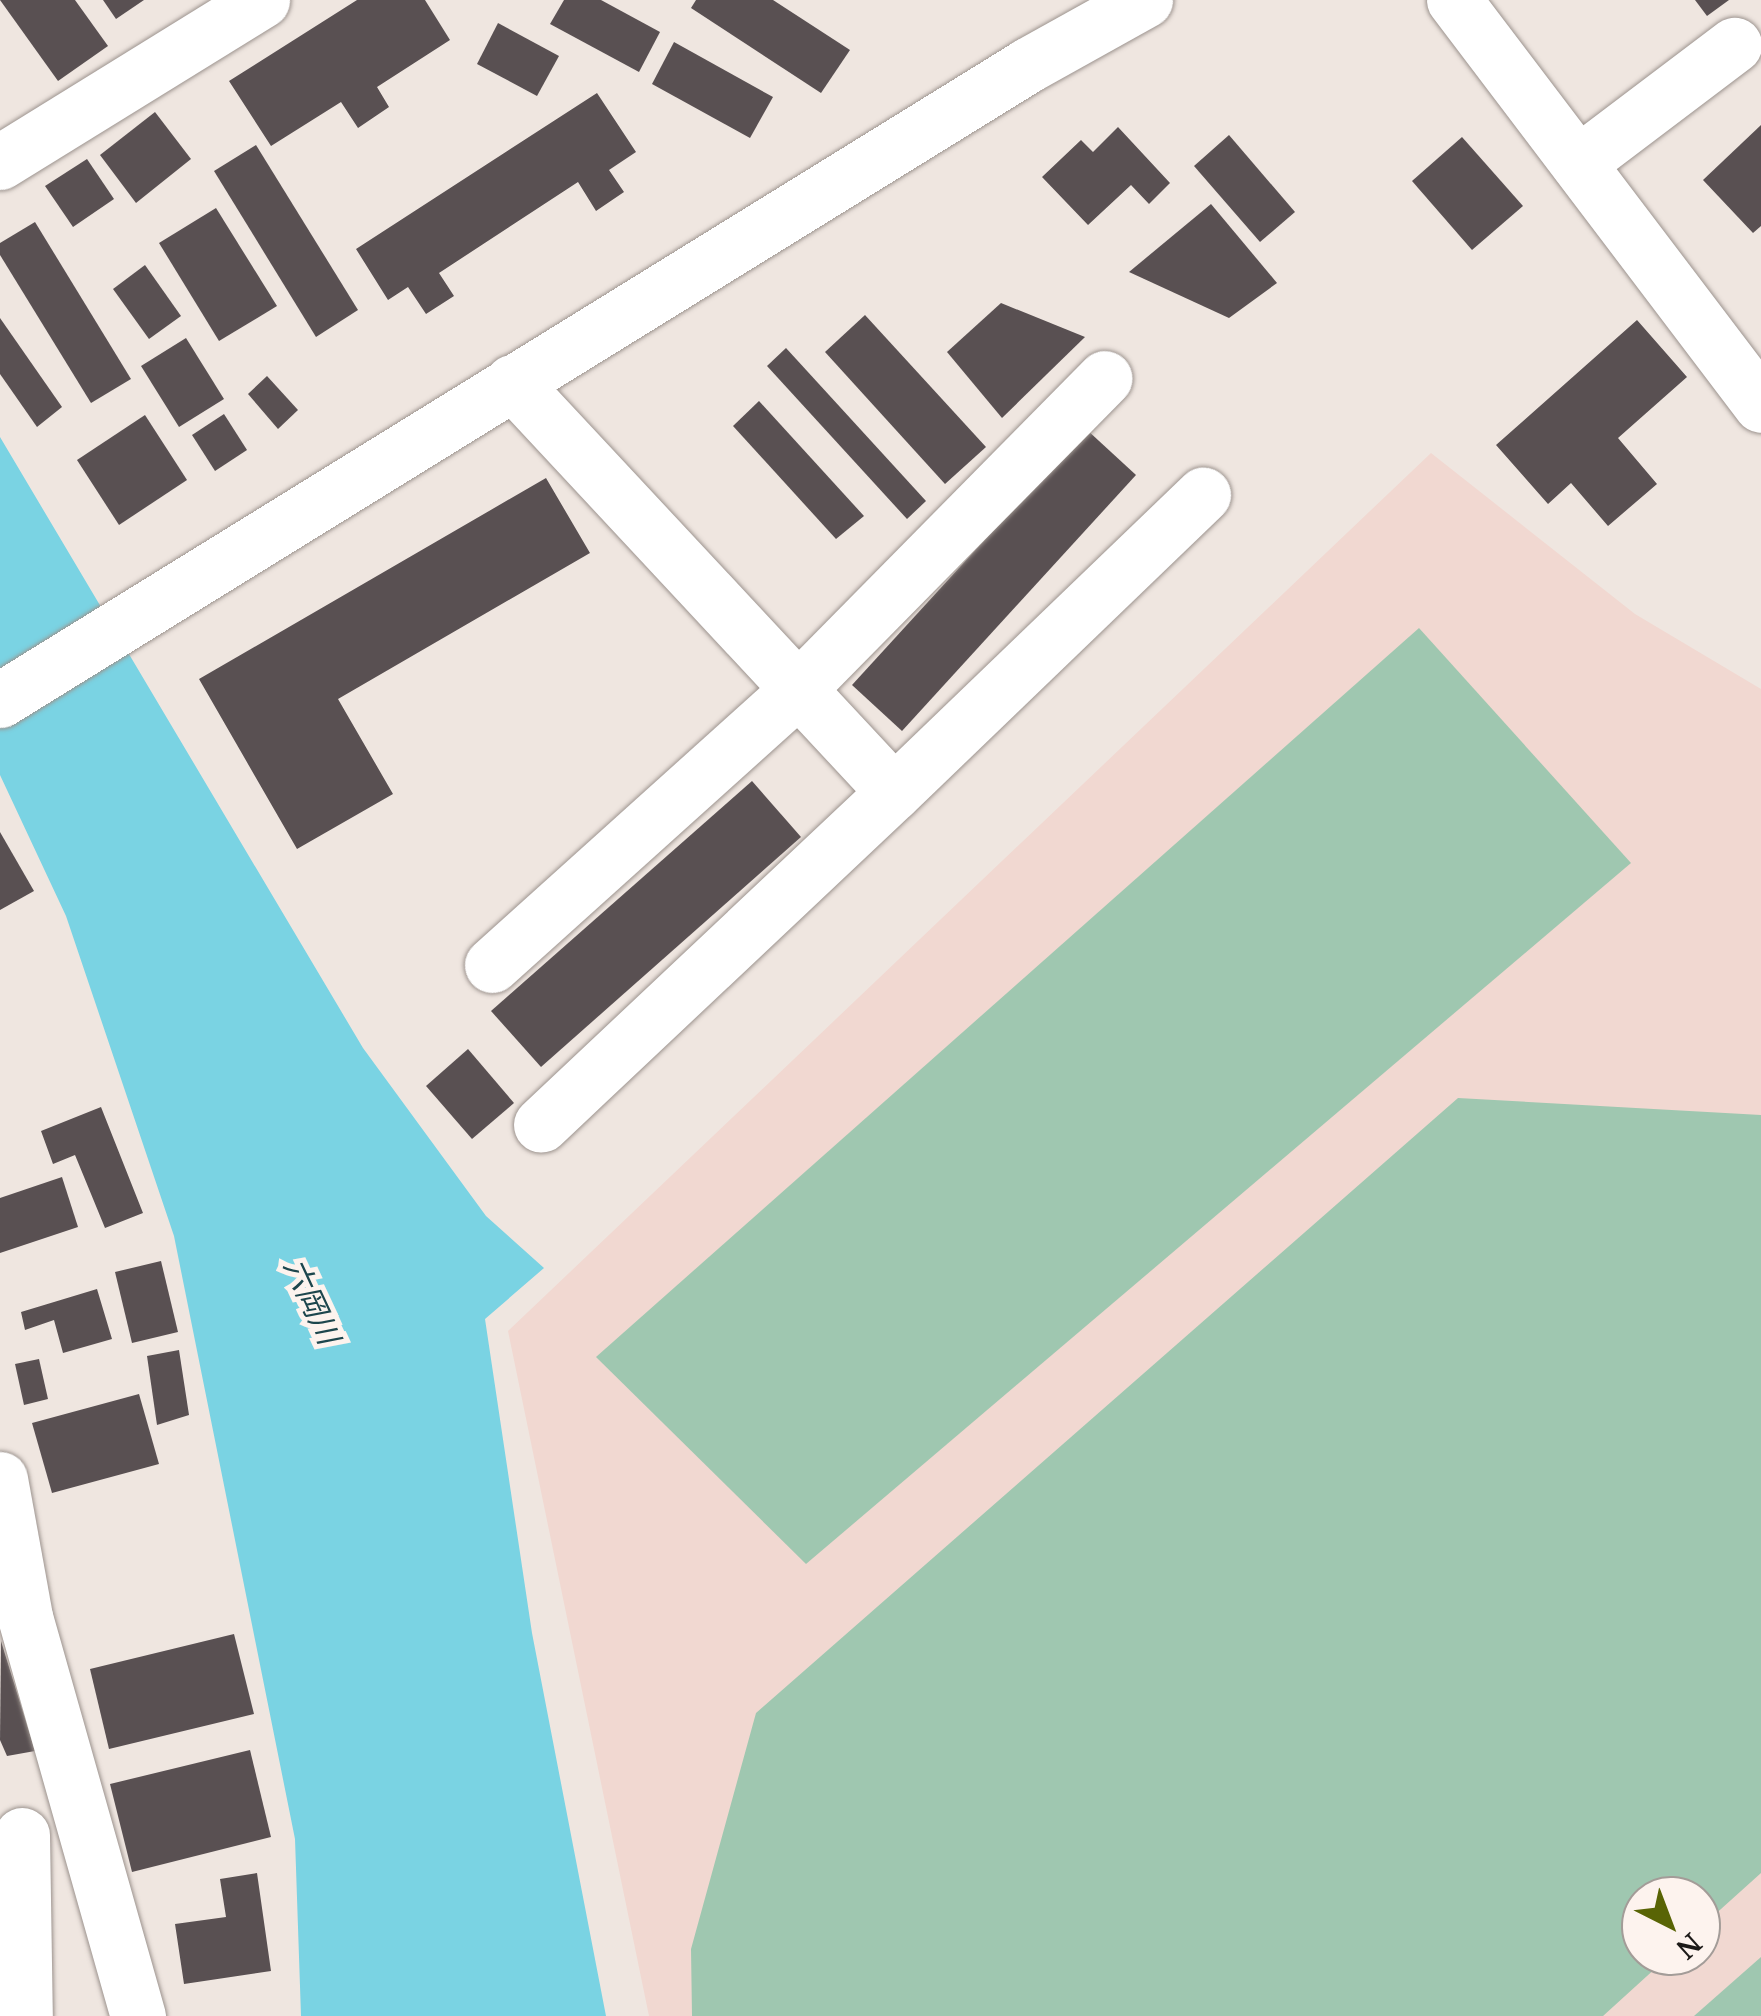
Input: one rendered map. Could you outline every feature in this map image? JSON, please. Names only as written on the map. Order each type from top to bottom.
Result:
[{"type":"street","points":[[0,162],[262,0]]},
{"type":"street","points":[[0,700],[124,619],[1028,64],[1145,0]]},
{"type":"street","points":[[1454,0],[1761,405]]},
{"type":"street","points":[[1578,164],[1734,45]]},
{"type":"street","points":[[492,965],[797,690],[1106,378]]},
{"type":"street","points":[[512,382],[894,792]]},
{"type":"street","points":[[541,1125],[1203,496]]},
{"type":"street","points":[[0,1479],[25,1617],[138,2016]]},
{"type":"street","points":[[25,2016],[11,1839],[72,1786]]},
{"type":"shaded area","points":[[1431,453],[1635,614],[1761,689],[1761,2016],[649,2016],[508,1331]]},
{"type":"green space","points":[[1419,628],[1631,863],[806,1564],[596,1357]]},
{"type":"green space","points":[[1458,1098],[1761,1115],[1761,1873],[1721,1909],[1721,1876],[1621,1876],[1621,1976],[1647,1976],[1603,2016],[692,2016],[691,1949],[756,1713]]},
{"type":"green space","points":[[1761,1957],[1761,2016],[1694,2016]]},
{"type":"water","name":"六岡川","points":[[0,437],[363,1048],[486,1216],[544,1268],[485,1319],[532,1633],[606,2016],[301,2016],[295,1839],[174,1236],[66,916],[0,775]]},
{"type":"building","points":[[0,0],[75,0],[108,46],[58,81]]},
{"type":"building","points":[[103,0],[144,0],[116,19]]},
{"type":"building","points":[[357,0],[425,0],[450,40],[377,87],[389,107],[358,128],[341,102],[271,146],[229,81]]},
{"type":"building","points":[[564,0],[601,0],[660,32],[639,72],[550,24]]},
{"type":"building","points":[[696,0],[773,0],[850,50],[821,93],[691,8]]},
{"type":"building","points":[[1695,0],[1729,0],[1707,16]]},
{"type":"building","points":[[498,23],[559,56],[537,96],[477,64]]},
{"type":"building","points":[[674,42],[773,97],[750,138],[652,84]]},
{"type":"building","points":[[597,93],[636,152],[609,170],[624,192],[596,211],[578,182],[439,273],[454,296],[426,314],[408,287],[388,300],[356,249]]},
{"type":"building","points":[[155,112],[191,159],[136,203],[100,155]]},
{"type":"building","points":[[1761,125],[1761,226],[1753,233],[1703,180]]},
{"type":"building","points":[[1118,127],[1170,183],[1149,204],[1131,185],[1088,225],[1042,177],[1081,140],[1093,152]]},
{"type":"building","points":[[1229,135],[1295,212],[1260,242],[1194,166]]},
{"type":"building","points":[[1462,137],[1523,206],[1472,250],[1412,181]]},
{"type":"building","points":[[256,145],[358,310],[316,337],[214,171]]},
{"type":"building","points":[[87,159],[114,199],[73,227],[45,186]]},
{"type":"building","points":[[1211,204],[1277,283],[1229,318],[1129,272]]},
{"type":"building","points":[[216,208],[277,306],[219,341],[159,243]]},
{"type":"building","points":[[35,222],[131,379],[91,403],[0,255],[0,243]]},
{"type":"building","points":[[145,265],[181,316],[149,339],[113,289]]},
{"type":"building","points":[[1001,303],[1085,337],[1002,418],[947,352]]},
{"type":"building","points":[[865,315],[986,447],[945,484],[825,352]]},
{"type":"building","points":[[0,318],[62,407],[37,427],[0,374]]},
{"type":"building","points":[[1637,320],[1687,377],[1618,438],[1657,484],[1608,526],[1571,483],[1548,504],[1496,445]]},
{"type":"building","points":[[186,338],[224,399],[179,427],[141,366]]},
{"type":"building","points":[[786,348],[926,501],[907,519],[767,366]]},
{"type":"building","points":[[267,376],[298,410],[278,429],[248,394]]},
{"type":"building","points":[[759,401],[864,516],[836,539],[733,426]]},
{"type":"building","points":[[224,414],[247,450],[215,471],[192,435]]},
{"type":"building","points":[[145,415],[187,480],[119,525],[77,460]]},
{"type":"building","points":[[1086,429],[1136,475],[902,731],[852,685]]},
{"type":"building","points":[[546,478],[590,553],[338,699],[393,794],[297,849],[199,679]]},
{"type":"building","points":[[752,781],[801,837],[541,1067],[491,1011]]},
{"type":"building","points":[[0,832],[34,891],[0,910]]},
{"type":"building","points":[[468,1049],[514,1103],[472,1139],[426,1086]]},
{"type":"building","points":[[101,1107],[143,1213],[105,1228],[75,1155],[53,1164],[41,1131]]},
{"type":"building","points":[[62,1177],[78,1227],[0,1253],[0,1198]]},
{"type":"building","points":[[161,1261],[178,1332],[132,1343],[115,1272]]},
{"type":"building","points":[[97,1289],[112,1339],[63,1353],[54,1320],[25,1330],[21,1312]]},
{"type":"building","points":[[179,1350],[189,1415],[157,1425],[147,1356]]},
{"type":"building","points":[[39,1359],[48,1399],[24,1405],[15,1364]]},
{"type":"building","points":[[139,1394],[159,1464],[52,1493],[32,1423]]},
{"type":"building","points":[[234,1634],[254,1714],[109,1749],[90,1669]]},
{"type":"building","points":[[1,1641],[35,1751],[7,1756],[0,1740]]},
{"type":"building","points":[[250,1750],[271,1837],[132,1872],[110,1784]]},
{"type":"building","points":[[257,1873],[271,1971],[184,1984],[175,1924],[226,1917],[220,1879]]}]
